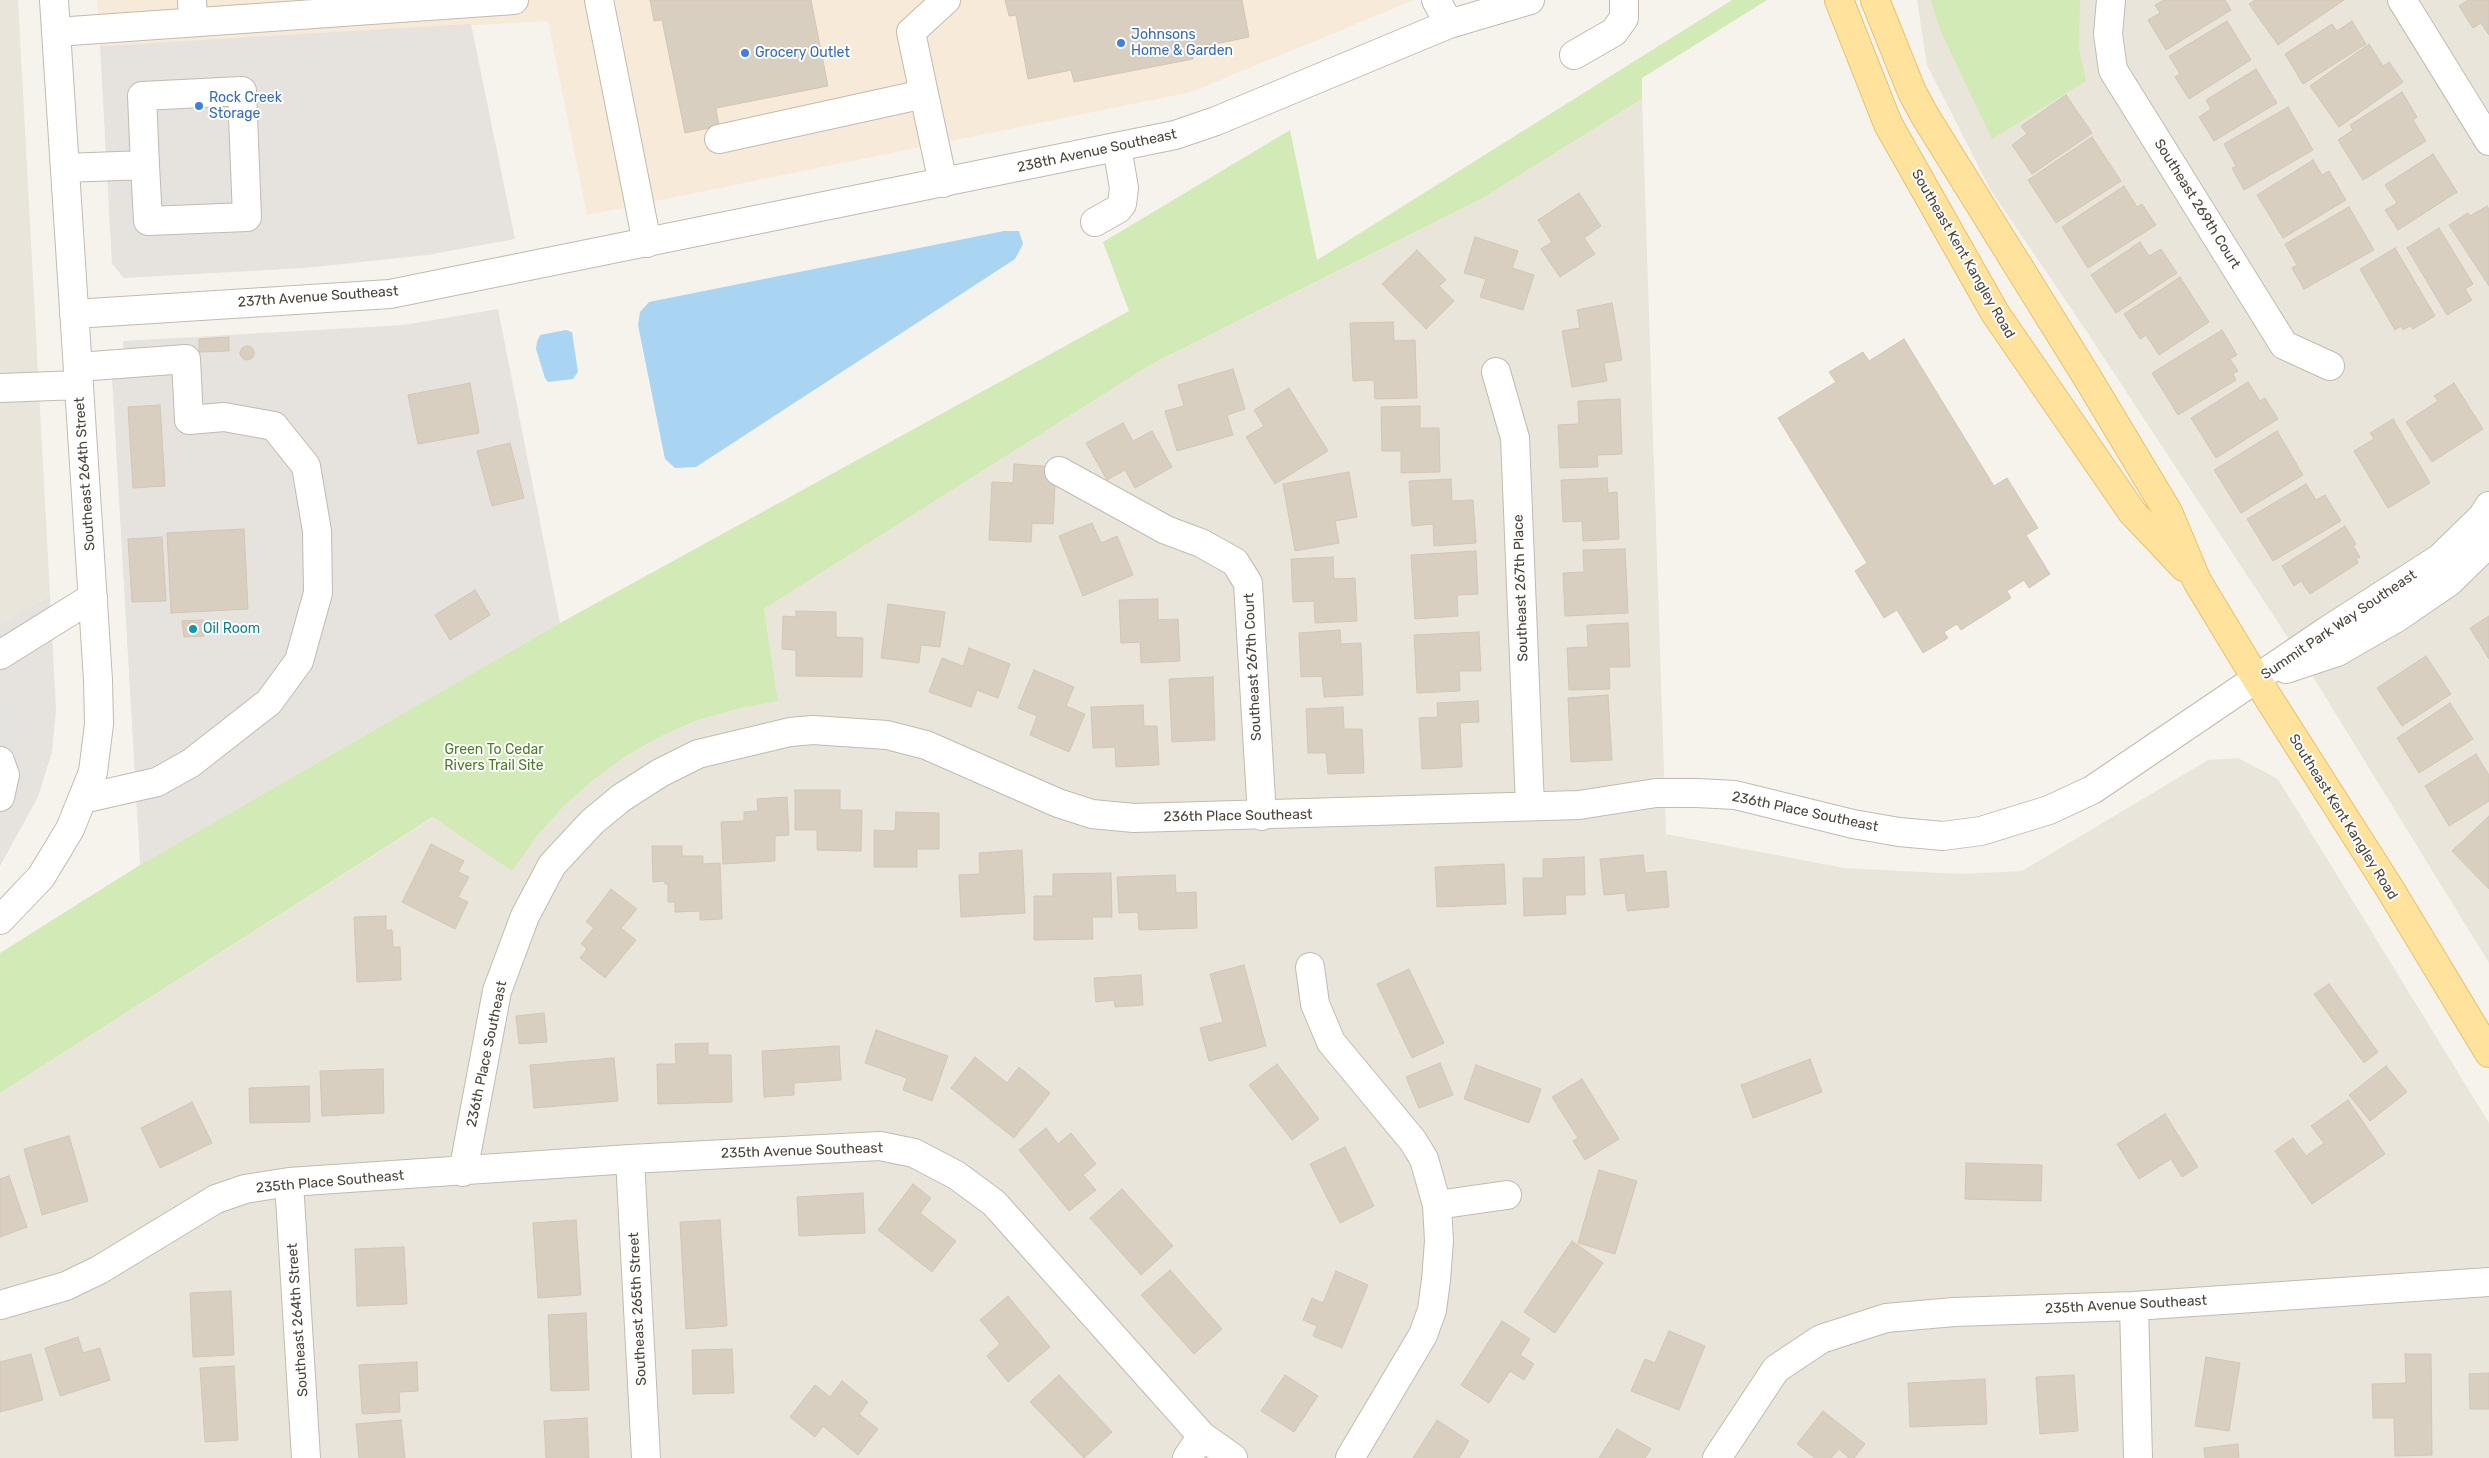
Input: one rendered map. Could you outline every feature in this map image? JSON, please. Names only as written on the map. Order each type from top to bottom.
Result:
[{"type":"main road","name":"Southeast Kent Kangley Road","points":[[1839,0],[1888,124],[1995,313],[2132,512],[2197,581]]},
{"type":"main road","name":"Southeast Kent Kangley Road","points":[[1875,0],[1912,92],[1925,116],[2087,377],[2168,512],[2197,581],[2257,680],[2390,889],[2489,1053]]},
{"type":"street","name":"Southeast 264th Street","points":[[0,920],[42,876],[70,829],[92,772],[98,724],[93,597],[54,0]]},
{"type":"street","points":[[56,32],[192,11],[514,0]]},
{"type":"street","points":[[599,0],[647,243]]},
{"type":"street","points":[[943,183],[912,32],[946,0]]},
{"type":"street","points":[[1436,0],[1449,24]]},
{"type":"street","name":"238th Avenue Southeast","points":[[647,243],[1175,135],[1216,121],[1449,24],[1530,0]]},
{"type":"street","points":[[1574,55],[1614,32],[1624,18],[1624,0]]},
{"type":"street","points":[[2402,0],[2489,142]]},
{"type":"street","name":"Southeast 269th Court","points":[[2110,6],[2108,34],[2113,70],[2284,345],[2330,366]]},
{"type":"street","points":[[242,91],[247,217],[148,221],[146,165],[142,96],[242,91]]},
{"type":"street","points":[[719,139],[924,94]]},
{"type":"street","points":[[1096,222],[1118,209],[1122,204],[1124,188],[1117,147]]},
{"type":"street","points":[[65,168],[146,165]]},
{"type":"street","name":"237th Avenue Southeast","points":[[74,314],[390,294],[647,243]]},
{"type":"street","points":[[0,388],[186,359],[189,420],[224,417],[274,426],[306,466],[317,531],[318,593],[299,661],[269,702],[191,763],[157,782],[82,799]]},
{"type":"street","name":"Southeast 267th Place","points":[[1496,372],[1514,438],[1530,806]]},
{"type":"street","name":"Southeast 267th Court","points":[[1059,472],[1166,530],[1201,543],[1235,562],[1248,583],[1262,816]]},
{"type":"street","name":"Summit Park Way Southeast","points":[[2257,680],[2328,630],[2440,558],[2482,517],[2489,506]]},
{"type":"street","name":"Summit Park Way Southeast","points":[[2257,680],[2337,652],[2398,617],[2449,582],[2489,543]]},
{"type":"street","points":[[0,655],[93,597]]},
{"type":"street","name":"236th Place Southeast","points":[[463,1172],[497,991],[525,916],[552,865],[592,822],[621,798],[660,773],[698,754],[790,732],[813,730],[887,735],[926,746],[1058,804],[1092,814],[1134,818],[1262,816],[1579,804],[1656,793],[1697,792],[1735,795],[1853,824],[1899,832],[1943,836],[1981,831],[2049,810],[2092,790],[2257,680]]},
{"type":"street","points":[[0,761],[5,775],[0,797]]},
{"type":"street","points":[[1310,967],[1316,1004],[1331,1042],[1413,1141],[1424,1159],[1437,1204],[1439,1241],[1432,1310],[1426,1327],[1350,1458]]},
{"type":"street","name":"235th Avenue Southeast","points":[[463,1172],[630,1159],[880,1146],[914,1153],[956,1175],[994,1203],[1202,1436],[1233,1458]]},
{"type":"street","name":"Southeast 265th Street","points":[[630,1159],[646,1458]]},
{"type":"street","name":"235th Place Southeast","points":[[0,1306],[66,1286],[99,1270],[216,1199],[245,1189],[289,1182],[463,1172]]},
{"type":"street","name":"Southeast 264th Street","points":[[289,1182],[306,1458]]},
{"type":"street","points":[[1437,1204],[1507,1195]]},
{"type":"street","name":"235th Avenue Southeast","points":[[1717,1458],[1776,1369],[1821,1339],[1886,1318],[1954,1312],[2134,1306],[2489,1282]]},
{"type":"street","points":[[2134,1306],[2138,1458]]},
{"type":"street","points":[[1187,1458],[1202,1436]]},
{"type":"shaded area","points":[[0,0],[18,0],[50,595],[0,624]]},
{"type":"shaded area","points":[[97,0],[1414,0],[1191,92],[587,215],[548,21],[100,46]]},
{"type":"shaded area","points":[[1917,0],[2489,0],[2489,963],[2302,659],[2085,329],[1990,189],[1927,65]]},
{"type":"shaded area","points":[[471,24],[515,239],[427,255],[305,268],[124,278],[112,264],[100,46]]},
{"type":"shaded area","points":[[1642,99],[1666,834],[1844,868],[1961,874],[2022,871],[2208,760],[2238,758],[2278,779],[2489,1123],[2489,1458],[0,1458],[0,1093],[434,817],[536,837],[563,807],[593,780],[626,756],[661,736],[698,720],[737,709],[778,701],[764,609],[1150,365],[1481,199]]},
{"type":"shaded area","points":[[498,309],[560,623],[140,865],[112,378],[125,373],[123,341],[404,325]]},
{"type":"shaded area","points":[[50,595],[56,711],[52,752],[38,797],[0,866],[0,624]]},
{"type":"shaded area","points":[[7,703],[23,728],[4,740],[0,733],[0,708]]},
{"type":"green space","name":"Green To Cedar Rivers Trail Site","points":[[1732,0],[1767,0],[1642,78],[1642,99],[1481,199],[1150,365],[764,609],[778,701],[737,709],[698,720],[661,736],[626,756],[593,780],[563,807],[536,837],[512,871],[433,817],[0,1093],[0,953],[140,865],[560,623],[1129,311],[1103,242],[1290,130],[1317,260]]},
{"type":"green space","points":[[1931,0],[2080,0],[2079,49],[2086,81],[1992,139],[1940,30]]},
{"type":"water","points":[[1004,231],[1019,231],[1023,244],[1015,259],[696,467],[675,468],[665,459],[638,325],[640,312],[649,302]]},
{"type":"water","points":[[566,330],[572,332],[578,372],[573,379],[548,382],[536,349],[537,342],[540,335]]},
{"type":"building","name":"Grocery Outlet","points":[[650,0],[811,0],[828,86],[716,108],[719,126],[685,133],[662,20],[654,21]]},
{"type":"building","name":"Johnsons Home & Garden","points":[[1005,0],[1242,0],[1249,37],[1191,49],[1193,59],[1074,82],[1071,70],[1028,79],[1016,15],[1009,16]]},
{"type":"building","points":[[2164,0],[2225,0],[2231,10],[2166,50],[2148,20],[2160,13],[2155,5]]},
{"type":"building","points":[[2255,0],[2344,0],[2278,45],[2249,4]]},
{"type":"building","points":[[2468,0],[2489,0],[2489,35],[2481,23],[2473,28],[2459,6]]},
{"type":"building","points":[[2227,21],[2251,60],[2189,99],[2175,77],[2180,74],[2169,56]]},
{"type":"building","points":[[2352,21],[2366,44],[2303,84],[2285,54],[2332,24],[2337,31]]},
{"type":"building","points":[[2369,44],[2383,66],[2389,62],[2403,82],[2339,127],[2310,86]]},
{"type":"building","points":[[2256,69],[2277,103],[2214,141],[2199,117],[2211,109],[2206,100]]},
{"type":"building","points":[[2402,92],[2417,117],[2413,120],[2426,141],[2363,180],[2338,140],[2353,130],[2350,125]]},
{"type":"building","points":[[2066,95],[2092,133],[2032,174],[2012,145],[2027,134],[2021,126]]},
{"type":"building","points":[[2288,107],[2313,150],[2244,190],[2232,168],[2236,166],[2224,144]]},
{"type":"building","points":[[2092,137],[2121,181],[2056,223],[2028,180]]},
{"type":"building","points":[[2433,154],[2457,192],[2398,230],[2385,210],[2397,203],[2385,185]]},
{"type":"building","points":[[2313,160],[2322,175],[2329,171],[2346,200],[2283,238],[2257,195]]},
{"type":"building","points":[[2124,186],[2137,207],[2142,204],[2156,225],[2088,268],[2062,227]]},
{"type":"building","points":[[1579,193],[1601,226],[1584,238],[1595,254],[1560,277],[1541,249],[1552,242],[1538,220]]},
{"type":"building","points":[[2487,206],[2489,209],[2489,286],[2449,225],[2468,213],[2470,216]]},
{"type":"building","points":[[2349,207],[2374,250],[2304,289],[2292,268],[2297,265],[2285,244]]},
{"type":"building","points":[[2439,228],[2473,284],[2465,289],[2472,300],[2447,315],[2407,248]]},
{"type":"building","points":[[1475,237],[1518,251],[1512,268],[1534,275],[1523,310],[1480,297],[1486,279],[1464,273]]},
{"type":"building","points":[[2140,242],[2149,256],[2161,249],[2177,273],[2116,313],[2091,275]]},
{"type":"building","points":[[2395,248],[2435,316],[2413,329],[2410,326],[2403,330],[2401,326],[2395,330],[2360,269]]},
{"type":"building","points":[[1417,250],[1446,280],[1439,286],[1454,301],[1426,329],[1382,284]]},
{"type":"building","points":[[2180,277],[2209,322],[2159,355],[2146,335],[2140,339],[2124,314]]},
{"type":"building","points":[[1612,303],[1622,360],[1604,363],[1607,381],[1572,387],[1562,331],[1580,328],[1577,310]]},
{"type":"building","points":[[1393,322],[1394,341],[1415,340],[1417,398],[1375,399],[1374,380],[1353,381],[1350,323]]},
{"type":"building","points":[[2222,330],[2237,355],[2230,359],[2238,371],[2233,374],[2236,380],[2178,415],[2152,373]]},
{"type":"building","points":[[229,337],[229,351],[199,352],[199,339]]},
{"type":"building","points":[[1904,339],[1994,486],[2007,478],[2038,528],[2026,535],[2050,574],[2029,588],[2024,580],[2007,591],[2011,598],[1961,630],[1957,624],[1944,632],[1948,638],[1923,653],[1897,610],[1884,618],[1855,571],[1867,563],[1778,418],[1836,382],[1829,372],[1863,352],[1869,361]]},
{"type":"building","points":[[244,346],[250,346],[254,353],[250,360],[244,360],[240,356],[240,350]]},
{"type":"building","points":[[1233,369],[1245,409],[1227,415],[1233,435],[1177,451],[1165,411],[1184,406],[1178,385]]},
{"type":"building","points":[[2248,382],[2260,401],[2265,398],[2278,419],[2216,458],[2191,418]]},
{"type":"building","points":[[470,383],[479,433],[418,444],[408,395]]},
{"type":"building","points":[[2454,383],[2483,429],[2432,462],[2406,422],[2438,401],[2434,396]]},
{"type":"building","points":[[1289,388],[1328,451],[1275,484],[1246,437],[1264,426],[1254,410]]},
{"type":"building","points":[[1620,399],[1622,454],[1597,455],[1598,467],[1560,468],[1558,425],[1579,424],[1578,401]]},
{"type":"building","points":[[160,405],[165,486],[133,488],[128,407]]},
{"type":"building","points":[[1420,406],[1420,428],[1439,428],[1440,472],[1401,473],[1401,451],[1382,451],[1381,407]]},
{"type":"building","points":[[2393,419],[2430,483],[2388,508],[2354,451],[2374,439],[2370,433]]},
{"type":"building","points":[[1123,423],[1133,441],[1152,431],[1172,467],[1135,488],[1125,470],[1107,480],[1086,443]]},
{"type":"building","points":[[2277,431],[2303,475],[2241,513],[2214,470]]},
{"type":"building","points":[[510,443],[524,498],[492,506],[477,451]]},
{"type":"building","points":[[1014,464],[1056,467],[1053,524],[1032,523],[1031,542],[989,540],[992,482],[1013,483]]},
{"type":"building","points":[[1349,472],[1357,517],[1335,521],[1339,543],[1295,551],[1283,484]]},
{"type":"building","points":[[1607,478],[1608,493],[1617,492],[1619,539],[1583,541],[1582,521],[1563,522],[1561,480]]},
{"type":"building","points":[[1451,479],[1452,501],[1473,500],[1476,543],[1434,546],[1433,524],[1412,526],[1409,481]]},
{"type":"building","points":[[2306,484],[2316,500],[2325,495],[2341,521],[2273,561],[2247,519]]},
{"type":"building","points":[[1092,523],[1101,543],[1117,536],[1133,575],[1083,596],[1059,536]]},
{"type":"building","points":[[2345,526],[2356,544],[2353,546],[2360,557],[2356,559],[2358,563],[2310,594],[2301,581],[2294,586],[2282,566]]},
{"type":"building","points":[[244,529],[248,609],[171,613],[167,533]]},
{"type":"building","points":[[162,537],[166,601],[132,602],[128,539]]},
{"type":"building","points":[[1625,549],[1628,613],[1565,616],[1563,573],[1584,572],[1583,550]]},
{"type":"building","points":[[1476,551],[1478,594],[1457,595],[1458,616],[1415,619],[1411,555]]},
{"type":"building","points":[[1333,557],[1334,579],[1355,578],[1357,621],[1315,623],[1314,601],[1293,602],[1291,559]]},
{"type":"building","points":[[475,590],[490,615],[450,640],[435,615]]},
{"type":"building","points":[[1158,599],[1158,620],[1178,619],[1180,661],[1141,663],[1140,642],[1121,643],[1119,600]]},
{"type":"building","points":[[888,604],[945,612],[940,647],[921,645],[919,663],[881,658]]},
{"type":"building","points":[[796,611],[836,612],[836,637],[863,638],[862,677],[796,676],[796,650],[782,649],[783,616],[796,617]]},
{"type":"building","points":[[2489,616],[2489,659],[2470,628]]},
{"type":"building","name":"Oil Room","points":[[203,620],[204,636],[184,637],[182,621]]},
{"type":"building","points":[[1628,623],[1630,667],[1609,667],[1610,689],[1569,690],[1567,648],[1588,647],[1587,625]]},
{"type":"building","points":[[1340,630],[1341,644],[1361,643],[1363,695],[1324,697],[1322,676],[1301,677],[1299,633]]},
{"type":"building","points":[[1479,632],[1481,671],[1459,671],[1460,691],[1417,693],[1414,635]]},
{"type":"building","points":[[969,648],[1010,664],[998,698],[977,690],[971,707],[929,692],[942,658],[963,666]]},
{"type":"building","points":[[2426,656],[2451,694],[2402,726],[2377,688]]},
{"type":"building","points":[[1034,670],[1074,687],[1066,706],[1085,714],[1069,752],[1030,735],[1037,716],[1018,708]]},
{"type":"building","points":[[1213,677],[1215,740],[1172,742],[1169,679]]},
{"type":"building","points":[[1608,695],[1612,760],[1571,762],[1568,698]]},
{"type":"building","points":[[1478,701],[1479,722],[1460,723],[1462,767],[1422,769],[1419,718],[1438,717],[1437,703]]},
{"type":"building","points":[[2450,703],[2473,739],[2419,773],[2397,738]]},
{"type":"building","points":[[1143,705],[1144,726],[1157,726],[1159,765],[1116,767],[1115,747],[1093,748],[1091,707]]},
{"type":"building","points":[[1343,707],[1344,729],[1362,729],[1364,773],[1328,774],[1326,753],[1308,753],[1306,709]]},
{"type":"building","points":[[2476,754],[2489,775],[2489,801],[2449,826],[2425,786]]},
{"type":"building","points":[[795,790],[840,790],[840,810],[862,810],[861,851],[817,850],[817,830],[795,830]]},
{"type":"building","points":[[787,797],[789,835],[775,836],[775,861],[723,864],[721,822],[744,821],[744,812],[758,811],[757,799]]},
{"type":"building","points":[[896,812],[939,813],[939,849],[917,849],[917,867],[874,867],[874,830],[895,831]]},
{"type":"building","points":[[2489,816],[2489,889],[2452,851]]},
{"type":"building","points":[[431,844],[464,861],[458,872],[469,877],[458,897],[468,902],[455,929],[402,902]]},
{"type":"building","points":[[652,846],[682,846],[682,856],[703,856],[703,864],[720,863],[722,919],[700,920],[700,911],[675,912],[675,902],[668,902],[668,884],[665,884],[665,881],[653,882]]},
{"type":"building","points":[[1022,850],[1025,913],[961,917],[959,875],[980,874],[979,853]]},
{"type":"building","points":[[1643,855],[1645,873],[1666,871],[1669,907],[1627,911],[1625,893],[1604,895],[1600,859]]},
{"type":"building","points":[[1584,857],[1585,895],[1565,895],[1566,914],[1524,916],[1523,878],[1543,878],[1543,859]]},
{"type":"building","points":[[1504,864],[1506,904],[1437,907],[1435,867]]},
{"type":"building","points":[[1111,873],[1112,917],[1092,917],[1093,939],[1034,940],[1034,896],[1053,896],[1053,874]]},
{"type":"building","points":[[1175,875],[1176,893],[1196,892],[1197,928],[1139,930],[1138,912],[1119,913],[1117,877]]},
{"type":"building","points":[[611,889],[637,909],[621,928],[636,940],[605,978],[580,958],[587,949],[581,944],[594,928],[586,922]]},
{"type":"building","points":[[386,916],[386,930],[392,930],[393,947],[400,947],[401,980],[357,982],[354,917]]},
{"type":"building","points":[[1244,965],[1266,1046],[1209,1061],[1200,1028],[1223,1022],[1210,974]]},
{"type":"building","points":[[1409,969],[1444,1043],[1412,1058],[1377,984]]},
{"type":"building","points":[[1141,975],[1143,1005],[1115,1007],[1114,1000],[1096,1002],[1094,978]]},
{"type":"building","points":[[2329,984],[2378,1052],[2364,1063],[2314,994]]},
{"type":"building","points":[[544,1013],[547,1042],[519,1044],[516,1016]]},
{"type":"building","points":[[876,1030],[948,1056],[932,1101],[903,1090],[907,1078],[865,1063]]},
{"type":"building","points":[[708,1043],[708,1055],[731,1055],[732,1102],[658,1104],[657,1064],[676,1064],[675,1044]]},
{"type":"building","points":[[839,1046],[841,1080],[794,1083],[794,1095],[764,1097],[762,1051]]},
{"type":"building","points":[[975,1057],[1007,1083],[1019,1067],[1050,1093],[1014,1138],[951,1088]]},
{"type":"building","points":[[614,1058],[618,1101],[534,1108],[530,1065]]},
{"type":"building","points":[[1810,1059],[1822,1092],[1753,1118],[1741,1085]]},
{"type":"building","points":[[1440,1063],[1453,1095],[1419,1108],[1406,1077]]},
{"type":"building","points":[[1277,1064],[1319,1119],[1292,1140],[1249,1085]]},
{"type":"building","points":[[1476,1065],[1541,1089],[1529,1123],[1464,1099]]},
{"type":"building","points":[[2386,1066],[2407,1092],[2370,1121],[2349,1095]]},
{"type":"building","points":[[383,1069],[384,1113],[322,1116],[320,1071]]},
{"type":"building","points":[[1582,1079],[1619,1139],[1585,1160],[1573,1141],[1578,1138],[1552,1097]]},
{"type":"building","points":[[309,1086],[310,1122],[250,1123],[249,1088]]},
{"type":"building","points":[[2348,1100],[2385,1154],[2312,1204],[2275,1151],[2293,1138],[2306,1156],[2324,1143],[2311,1126]]},
{"type":"building","points":[[192,1102],[212,1143],[160,1168],[141,1128]]},
{"type":"building","points":[[2165,1114],[2198,1167],[2182,1177],[2171,1159],[2139,1179],[2117,1144]]},
{"type":"building","points":[[1046,1128],[1058,1144],[1071,1133],[1096,1164],[1083,1175],[1096,1190],[1069,1211],[1019,1150]]},
{"type":"building","points":[[69,1136],[88,1201],[42,1215],[24,1149]]},
{"type":"building","points":[[1345,1147],[1374,1206],[1340,1223],[1310,1164]]},
{"type":"building","points":[[1966,1163],[2042,1165],[2041,1201],[1965,1199]]},
{"type":"building","points":[[1599,1170],[1637,1181],[1615,1254],[1578,1243]]},
{"type":"building","points":[[9,1176],[27,1227],[0,1237],[0,1179]]},
{"type":"building","points":[[913,1184],[931,1198],[920,1213],[956,1241],[932,1272],[878,1230]]},
{"type":"building","points":[[1122,1189],[1173,1246],[1141,1275],[1090,1218]]},
{"type":"building","points":[[863,1193],[865,1233],[799,1236],[797,1197]]},
{"type":"building","points":[[576,1220],[581,1295],[538,1298],[533,1223]]},
{"type":"building","points":[[720,1220],[727,1326],[686,1329],[680,1222]]},
{"type":"building","points":[[1572,1241],[1603,1263],[1555,1333],[1524,1312]]},
{"type":"building","points":[[404,1247],[407,1304],[357,1306],[355,1249]]},
{"type":"building","points":[[1170,1270],[1222,1329],[1194,1354],[1141,1295]]},
{"type":"building","points":[[1336,1271],[1368,1285],[1342,1348],[1313,1336],[1317,1326],[1303,1320],[1312,1298],[1323,1303]]},
{"type":"building","points":[[231,1291],[234,1355],[193,1357],[190,1293]]},
{"type":"building","points":[[1008,1296],[1050,1347],[1008,1382],[987,1356],[1000,1344],[980,1320]]},
{"type":"building","points":[[586,1313],[589,1390],[551,1391],[548,1315]]},
{"type":"building","points":[[1502,1321],[1530,1339],[1520,1355],[1534,1364],[1524,1380],[1510,1371],[1489,1403],[1461,1385]]},
{"type":"building","points":[[1669,1331],[1705,1346],[1679,1410],[1631,1391],[1645,1359],[1655,1363]]},
{"type":"building","points":[[78,1337],[83,1353],[100,1348],[110,1380],[60,1396],[45,1348]]},
{"type":"building","points":[[732,1349],[734,1393],[693,1394],[692,1350]]},
{"type":"building","points":[[31,1354],[43,1400],[0,1412],[0,1362]]},
{"type":"building","points":[[2405,1354],[2431,1354],[2432,1455],[2395,1456],[2394,1418],[2373,1418],[2372,1384],[2406,1383]]},
{"type":"building","points":[[2206,1357],[2240,1363],[2229,1431],[2195,1426]]},
{"type":"building","points":[[417,1362],[418,1391],[399,1392],[400,1412],[362,1414],[359,1365]]},
{"type":"building","points":[[234,1366],[238,1440],[205,1442],[200,1368]]},
{"type":"building","points":[[2489,1373],[2489,1409],[2470,1409],[2469,1374]]},
{"type":"building","points":[[1059,1375],[1112,1432],[1084,1458],[1030,1402]]},
{"type":"building","points":[[1285,1375],[1318,1396],[1294,1432],[1261,1411]]},
{"type":"building","points":[[2074,1375],[2078,1431],[2040,1434],[2036,1377]]},
{"type":"building","points":[[1985,1379],[1987,1424],[1910,1427],[1908,1383]]},
{"type":"building","points":[[842,1381],[868,1402],[859,1414],[878,1429],[858,1455],[823,1426],[815,1437],[790,1417],[815,1385],[830,1397]]},
{"type":"building","points":[[1823,1411],[1865,1444],[1854,1458],[1849,1458],[1839,1449],[1831,1458],[1815,1458],[1797,1444]]},
{"type":"building","points":[[587,1418],[589,1458],[546,1458],[544,1421]]},
{"type":"building","points":[[401,1420],[405,1458],[359,1458],[356,1424]]},
{"type":"building","points":[[1437,1420],[1469,1441],[1459,1458],[1413,1458]]},
{"type":"building","points":[[1617,1429],[1651,1449],[1645,1458],[1599,1458]]},
{"type":"building","points":[[2238,1444],[2239,1458],[2205,1458],[2204,1448]]},
{"type":"place","name":"Johnsons Home & Garden","points":[[1121,43]]},
{"type":"place","name":"Grocery Outlet","points":[[745,53]]},
{"type":"place","name":"Rock Creek Storage","points":[[199,106]]},
{"type":"place","name":"Oil Room","points":[[193,629]]}]
